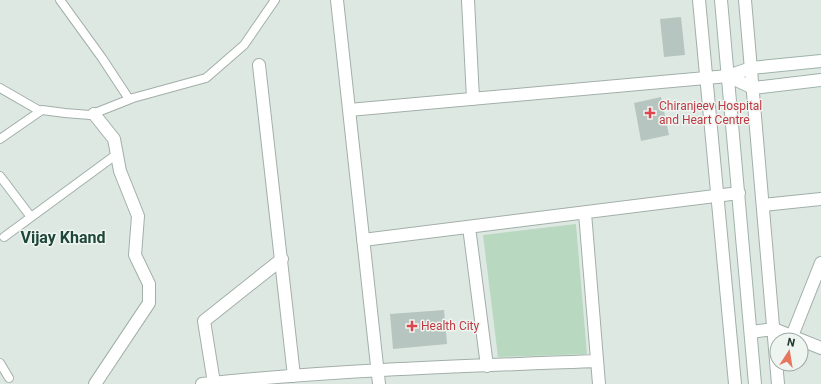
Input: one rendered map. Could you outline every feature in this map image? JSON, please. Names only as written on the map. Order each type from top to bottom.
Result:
[{"type":"street","points":[[336,0],[379,384]]},
{"type":"street","points":[[468,0],[473,99]]},
{"type":"street","points":[[699,0],[735,384]]},
{"type":"street","points":[[721,0],[755,384]]},
{"type":"street","points":[[745,0],[778,384]]},
{"type":"street","points":[[349,110],[728,76],[751,68],[821,61]]},
{"type":"street","points":[[259,65],[294,376]]},
{"type":"street","points":[[728,76],[753,88],[821,80]]},
{"type":"street","points":[[94,114],[114,139],[120,171],[138,216],[135,255],[149,284],[149,303],[96,384]]},
{"type":"street","points":[[363,240],[739,194]]},
{"type":"street","points":[[763,205],[821,198]]},
{"type":"street","points":[[585,213],[599,384]]},
{"type":"street","points":[[469,227],[487,366]]},
{"type":"street","points":[[282,259],[204,321],[208,383],[260,381],[294,376],[377,370],[597,361]]},
{"type":"street","points":[[800,332],[821,263]]},
{"type":"street","points":[[751,332],[774,329],[781,332]]},
{"type":"street","points":[[809,343],[821,348]]},
{"type":"lane","points":[[60,0],[102,58],[129,99]]},
{"type":"lane","points":[[0,139],[42,110],[90,115],[129,99],[206,78],[244,45],[275,0]]},
{"type":"lane","points":[[0,88],[40,111]]},
{"type":"lane","points":[[4,237],[117,154]]},
{"type":"lane","points":[[0,176],[31,217]]},
{"type":"lane","points":[[0,363],[9,378]]},
{"type":"green space","points":[[576,224],[587,354],[498,357],[483,235]]},
{"type":"building","points":[[681,17],[685,55],[664,57],[660,19]]},
{"type":"building","points":[[661,97],[669,135],[641,141],[634,103]]},
{"type":"building","points":[[444,310],[447,344],[393,349],[390,314]]},
{"type":"place","name":"Chiranjeev Hospital and Heart Centre","points":[[650,113]]},
{"type":"place","name":"Health City","points":[[412,326]]},
{"type":"district","name":"Vijay Khand","points":[[63,237]]}]
